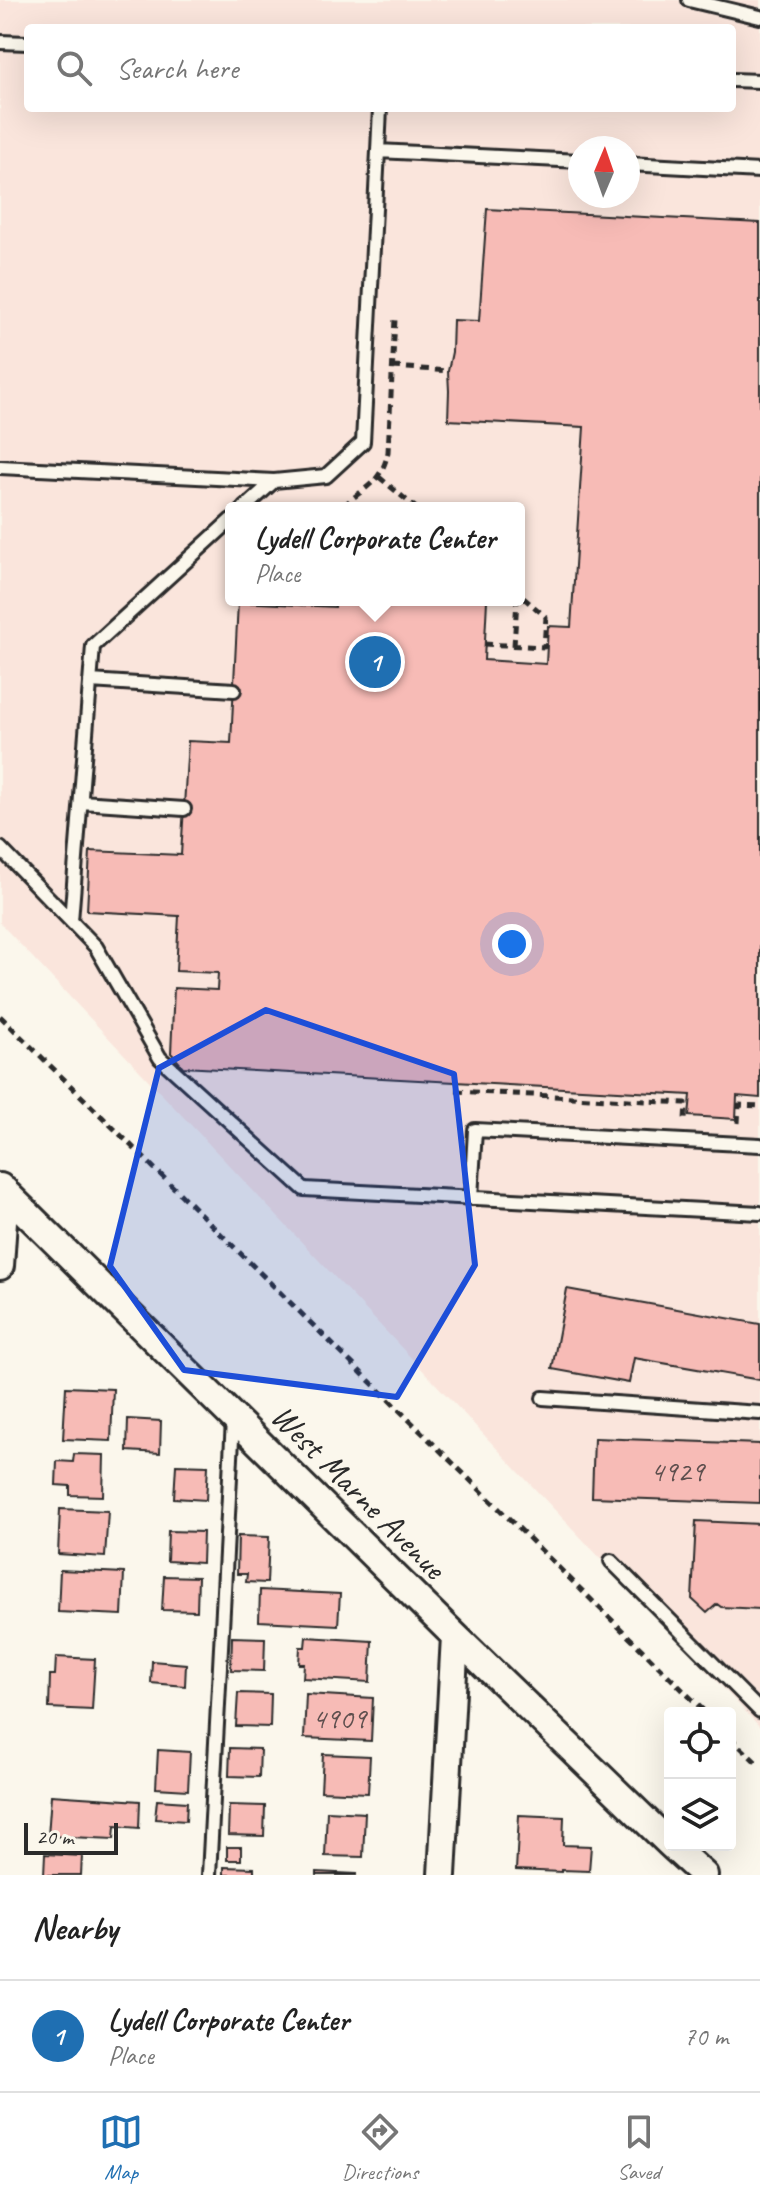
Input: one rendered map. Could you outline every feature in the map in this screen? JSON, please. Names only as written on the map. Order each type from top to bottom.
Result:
[{"type":"street","points":[[0,1266],[2,1189]]},
{"type":"street","name":"West Marne Avenue","points":[[2,1189],[664,1840]]},
{"type":"street","points":[[442,1875],[455,1636]]},
{"type":"street","name":"West Marne Avenue","points":[[675,1851],[704,1875]]},
{"type":"lane","points":[[689,0],[760,17]]},
{"type":"lane","points":[[0,42],[24,43]]},
{"type":"lane","points":[[736,80],[760,81]]},
{"type":"lane","points":[[0,467],[274,481],[326,476],[363,442],[380,112]]},
{"type":"lane","points":[[378,151],[568,160]]},
{"type":"lane","points":[[640,165],[760,171]]},
{"type":"lane","points":[[251,502],[274,481]]},
{"type":"lane","points":[[71,921],[93,646],[225,525]]},
{"type":"lane","points":[[90,681],[234,690]]},
{"type":"lane","points":[[81,802],[184,809]]},
{"type":"lane","points":[[0,848],[96,947],[160,1058],[304,1189],[760,1213]]},
{"type":"lane","points":[[471,1198],[475,1130],[760,1145]]},
{"type":"lane","points":[[543,1398],[760,1413]]},
{"type":"lane","points":[[209,1875],[233,1417]]},
{"type":"lane","points":[[611,1561],[760,1711]]},
{"type":"lane","points":[[743,1694],[760,1695]]},
{"type":"path","points":[[393,367],[448,371]]},
{"type":"path","points":[[379,477],[409,502]]},
{"type":"path","points":[[484,644],[544,647],[546,617],[525,599]]},
{"type":"path","points":[[514,646],[517,606]]},
{"type":"path","points":[[0,1016],[700,1707]]},
{"type":"path","points":[[456,1091],[686,1103],[685,1141]]},
{"type":"path","points":[[737,1144],[739,1105],[760,1106]]},
{"type":"path","points":[[736,1743],[760,1766]]},
{"type":"highlighted area","points":[[266,1010],[454,1074],[475,1265],[397,1397],[184,1370],[110,1266],[159,1068]]},
{"type":"shaded area","points":[[0,0],[760,0],[760,1727],[0,923]]},
{"type":"building","points":[[487,209],[760,223],[760,1098],[737,1096],[736,1119],[689,1116],[691,1095],[183,1067],[171,1053],[174,988],[217,990],[218,973],[176,971],[179,916],[87,911],[90,851],[181,855],[188,741],[231,743],[238,606],[487,606],[484,660],[546,664],[548,626],[571,627],[584,427],[448,420],[448,371],[453,320],[479,321]]},
{"type":"building","points":[[567,1289],[760,1324],[760,1380],[634,1358],[629,1383],[552,1369]]},
{"type":"building","points":[[66,1387],[113,1389],[111,1441],[63,1439]]},
{"type":"building","points":[[128,1419],[161,1421],[160,1453],[127,1451]]},
{"type":"building","points":[[594,1438],[760,1444],[760,1503],[592,1497]]},
{"type":"building","points":[[74,1454],[104,1455],[103,1496],[70,1495],[70,1486],[56,1485],[57,1461],[73,1462]]},
{"type":"building","points":[[176,1465],[208,1466],[206,1500],[174,1498]]},
{"type":"building","points":[[60,1509],[108,1511],[105,1557],[58,1554]]},
{"type":"building","points":[[696,1521],[760,1524],[760,1609],[721,1607],[717,1604],[707,1613],[692,1599]]},
{"type":"building","points":[[168,1531],[203,1532],[202,1563],[167,1561]]},
{"type":"building","points":[[238,1536],[269,1537],[267,1583],[246,1582],[247,1574],[237,1574]]},
{"type":"building","points":[[60,1570],[124,1573],[122,1615],[58,1612]]},
{"type":"building","points":[[164,1576],[198,1577],[197,1611],[162,1610]]},
{"type":"building","points":[[260,1590],[340,1594],[338,1625],[259,1621]]},
{"type":"building","points":[[232,1637],[265,1638],[264,1671],[231,1670]]},
{"type":"building","points":[[306,1637],[372,1641],[370,1682],[303,1678],[304,1664],[299,1664],[300,1647],[305,1647]]},
{"type":"building","points":[[56,1657],[95,1659],[92,1710],[49,1708],[50,1675],[55,1675]]},
{"type":"building","points":[[152,1661],[186,1664],[185,1686],[151,1683]]},
{"type":"building","points":[[238,1693],[271,1694],[270,1727],[236,1726]]},
{"type":"building","points":[[306,1694],[373,1698],[371,1741],[304,1738]]},
{"type":"building","points":[[230,1748],[260,1749],[259,1777],[229,1776]]},
{"type":"building","points":[[158,1750],[190,1752],[188,1790],[156,1788]]},
{"type":"building","points":[[323,1754],[370,1756],[368,1793],[321,1791]]},
{"type":"building","points":[[51,1795],[140,1801],[139,1828],[115,1826],[114,1839],[48,1836]]},
{"type":"building","points":[[157,1800],[187,1802],[186,1821],[155,1819]]},
{"type":"building","points":[[229,1805],[265,1806],[264,1836],[228,1835]]},
{"type":"building","points":[[327,1811],[365,1813],[363,1857],[325,1856]]},
{"type":"building","points":[[519,1815],[564,1817],[563,1845],[591,1846],[589,1871],[516,1870]]},
{"type":"building","points":[[227,1847],[241,1847],[241,1860],[227,1860]]},
{"type":"building","points":[[45,1854],[82,1856],[81,1875],[44,1875]]},
{"type":"building","points":[[224,1867],[254,1868],[254,1875],[224,1875]]},
{"type":"building","points":[[317,1872],[356,1874],[356,1875],[317,1875]]},
{"type":"place","name":"Lydell Corporate Center","points":[[375,662]]}]
